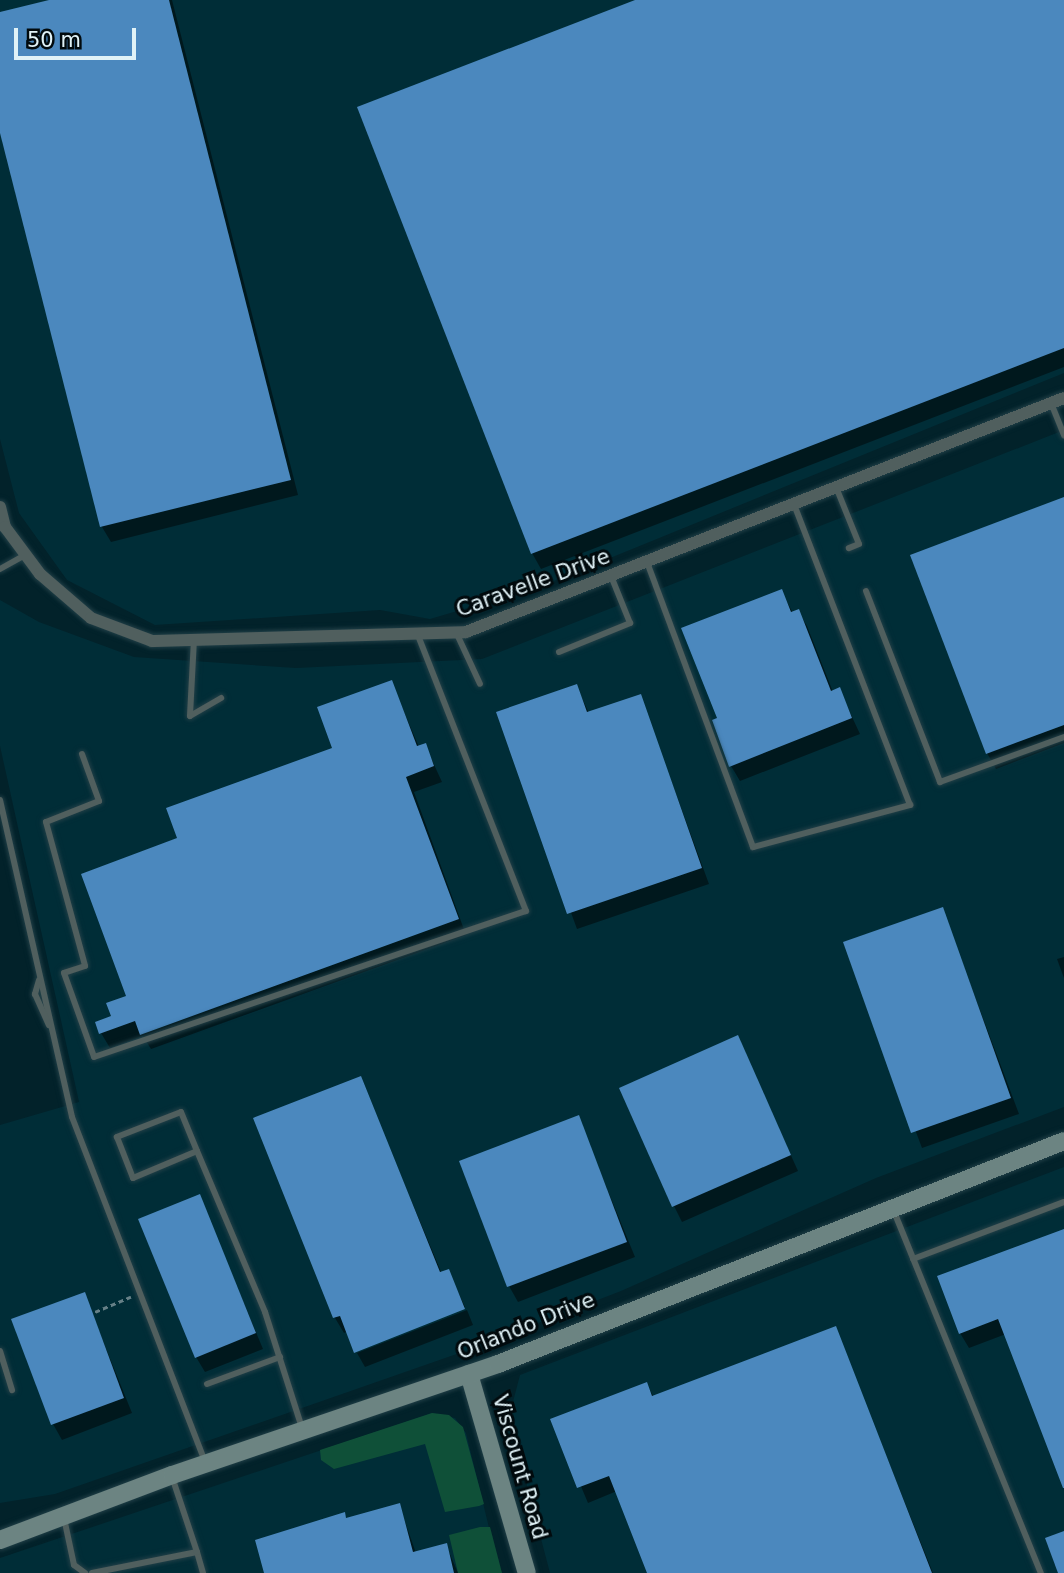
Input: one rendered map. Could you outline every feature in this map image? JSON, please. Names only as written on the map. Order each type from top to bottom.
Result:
[{"type":"street","name":"Caravelle Drive","points":[[0,507],[5,527],[40,574],[91,618],[152,641],[456,632],[610,576],[1064,398]]},
{"type":"street","name":"Orlando Drive","points":[[0,1540],[172,1475],[469,1374],[1064,1141]]},
{"type":"street","name":"Viscount Road","points":[[469,1374],[527,1573]]},
{"type":"lane","points":[[1051,403],[1064,436]]},
{"type":"lane","points":[[836,487],[859,544],[849,548]]},
{"type":"lane","points":[[646,561],[754,847],[910,805],[794,504]]},
{"type":"lane","points":[[0,569],[26,555]]},
{"type":"lane","points":[[559,652],[630,623],[610,576]]},
{"type":"lane","points":[[866,591],[940,782],[1064,737]]},
{"type":"lane","points":[[456,632],[480,684]]},
{"type":"lane","points":[[82,754],[99,801],[46,822],[85,966],[64,973],[94,1057],[526,912],[418,635]]},
{"type":"lane","points":[[194,639],[190,716],[221,698]]},
{"type":"lane","points":[[0,800],[39,980],[51,1012],[49,1025]]},
{"type":"lane","points":[[39,980],[35,995],[49,1025],[72,1117],[206,1463]]},
{"type":"lane","points":[[197,1151],[133,1178],[117,1136],[181,1112],[265,1312],[302,1429]]},
{"type":"lane","points":[[913,1259],[1064,1202]]},
{"type":"lane","points":[[892,1208],[1041,1573]]},
{"type":"lane","points":[[0,1351],[12,1390]]},
{"type":"lane","points":[[207,1384],[280,1357]]},
{"type":"lane","points":[[172,1475],[203,1573]]},
{"type":"lane","points":[[64,1518],[74,1565],[85,1573]]},
{"type":"lane","points":[[92,1573],[197,1552]]},
{"type":"path","points":[[95,1312],[140,1293]]},
{"type":"shaded area","points":[[0,0],[1064,0],[1064,373],[539,587],[430,619],[380,610],[155,625],[67,580],[19,513],[0,439]]},
{"type":"shaded area","points":[[1064,430],[1064,1107],[876,1178],[621,1291],[471,1349],[55,1494],[0,1503],[0,1125],[79,1102],[0,746],[0,600],[39,622],[134,657],[296,668],[482,659]]},
{"type":"shaded area","points":[[1064,1167],[1064,1573],[550,1573],[509,1417],[520,1375]]},
{"type":"shaded area","points":[[432,1413],[455,1418],[466,1433],[500,1573],[0,1573],[0,1558]]},
{"type":"green space","points":[[432,1413],[449,1415],[463,1427],[484,1504],[445,1512],[425,1444],[334,1469],[321,1460],[320,1450]]},
{"type":"green space","points":[[490,1527],[502,1573],[458,1573],[449,1535]]},
{"type":"building","points":[[49,0],[169,0],[291,480],[100,527],[0,133],[0,12]]},
{"type":"building","points":[[635,0],[1064,0],[1064,348],[531,554],[357,107]]},
{"type":"building","points":[[1064,497],[1064,725],[986,754],[910,555]]},
{"type":"building","points":[[782,589],[791,612],[799,609],[831,691],[840,687],[852,718],[729,767],[712,720],[717,718],[681,628]]},
{"type":"building","points":[[392,680],[417,746],[426,743],[434,766],[406,777],[459,919],[140,1035],[135,1021],[99,1034],[95,1022],[111,1016],[106,1003],[126,996],[81,874],[177,838],[166,808],[332,748],[317,707]]},
{"type":"building","points":[[577,684],[587,712],[641,694],[702,868],[567,914],[496,712]]},
{"type":"building","points":[[943,907],[1011,1098],[911,1133],[843,942]]},
{"type":"building","points":[[738,1035],[791,1155],[672,1207],[619,1088]]},
{"type":"building","points":[[361,1076],[440,1272],[449,1269],[465,1309],[354,1353],[340,1316],[333,1318],[253,1118]]},
{"type":"building","points":[[579,1115],[627,1242],[507,1287],[459,1161]]},
{"type":"building","points":[[200,1194],[256,1333],[195,1358],[138,1219]]},
{"type":"building","points":[[1064,1229],[1063,1488],[998,1319],[959,1334],[937,1276]]},
{"type":"building","points":[[85,1292],[124,1398],[51,1425],[11,1319]]},
{"type":"building","points":[[836,1326],[932,1573],[647,1573],[609,1476],[577,1488],[550,1419],[647,1382],[652,1396]]},
{"type":"building","points":[[400,1503],[413,1552],[447,1543],[454,1573],[264,1573],[255,1540],[345,1512],[346,1518]]},
{"type":"building","points":[[1064,1531],[1064,1573],[1058,1573],[1045,1538]]}]
